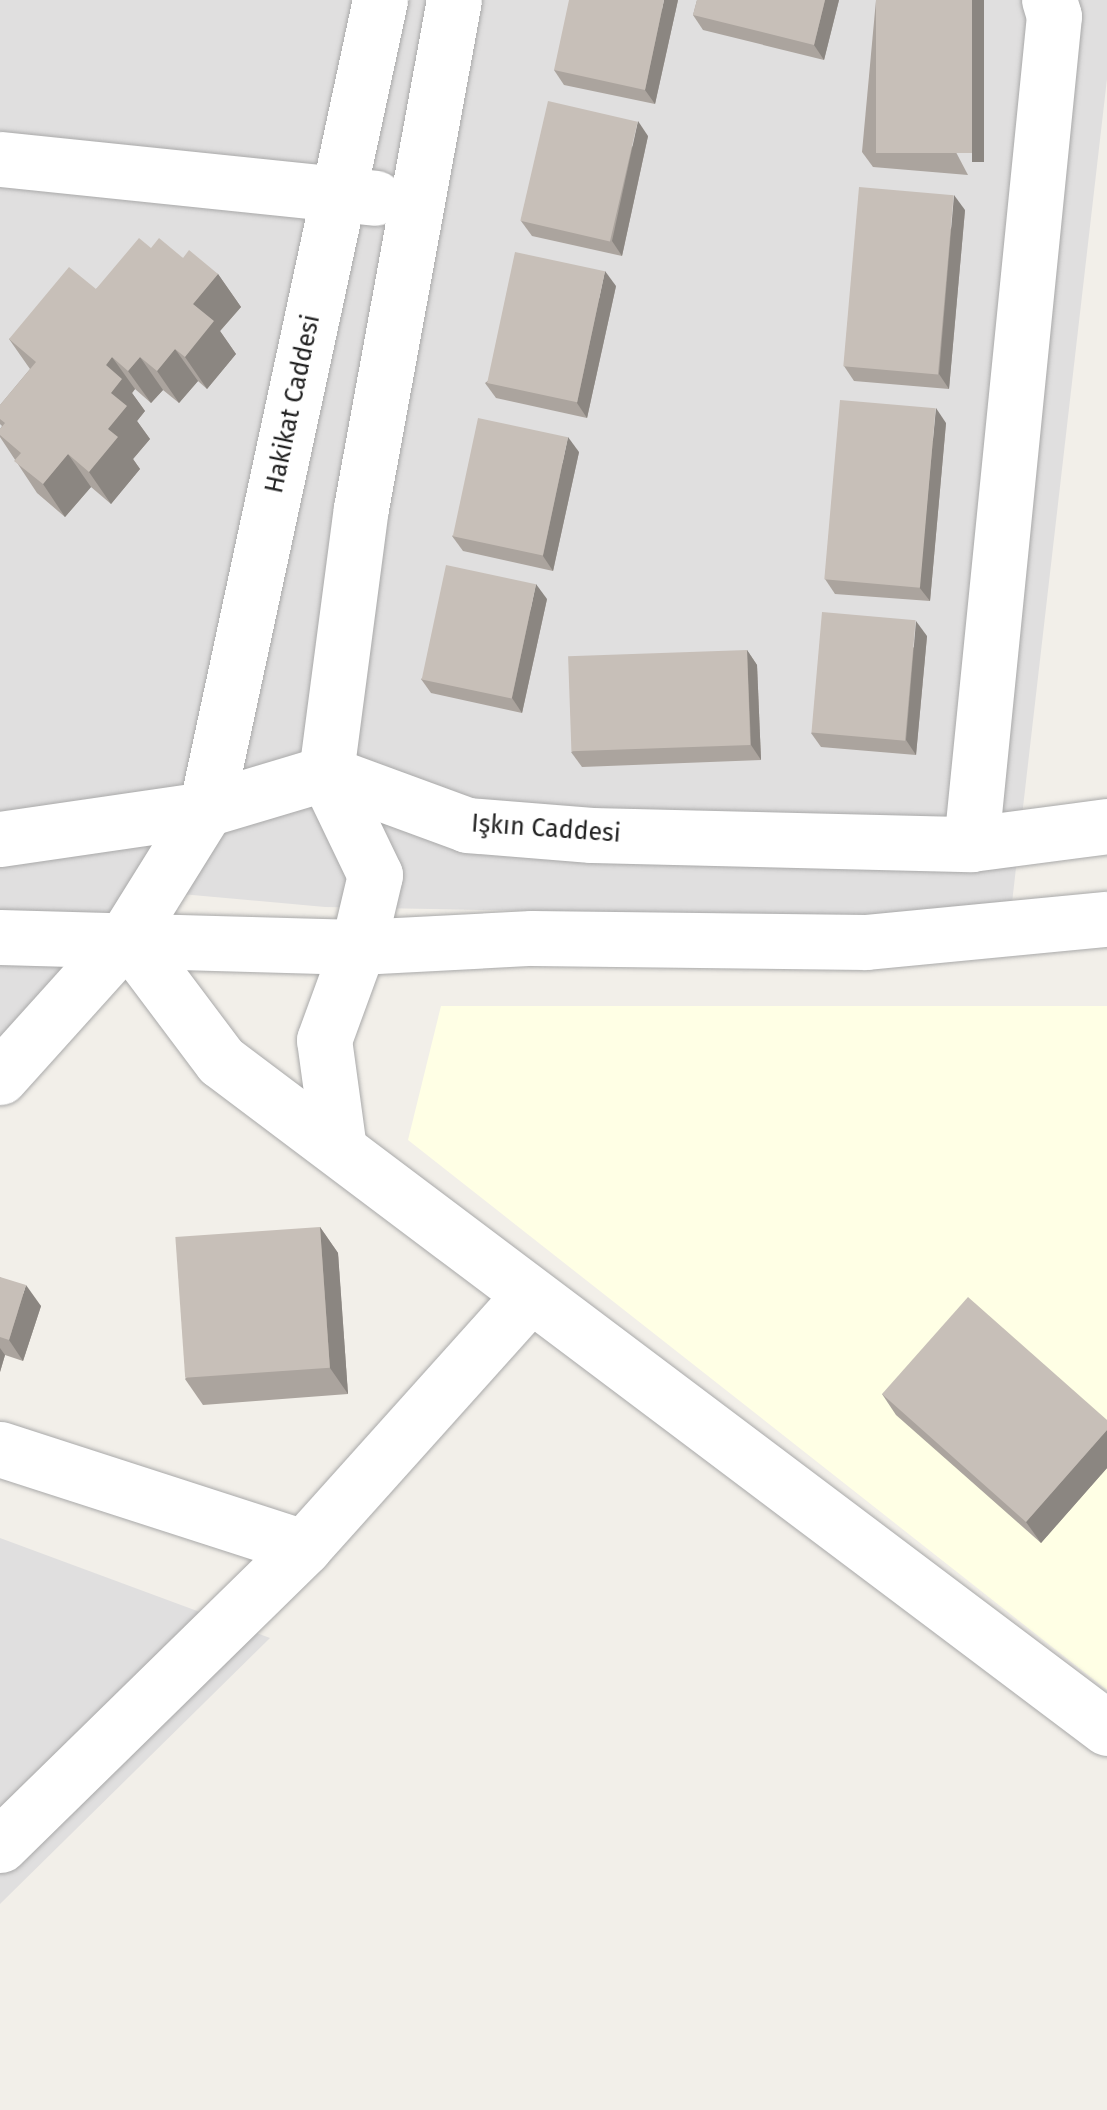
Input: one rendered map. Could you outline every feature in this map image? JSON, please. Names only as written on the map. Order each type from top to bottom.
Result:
[{"type":"street","name":"Hakikat Caddesi","points":[[0,1077],[127,936],[206,809],[380,0]]},
{"type":"street","points":[[339,1149],[324,1040],[358,947],[375,875],[326,773],[361,508],[454,0]]},
{"type":"street","points":[[971,844],[1054,16],[1049,0]]},
{"type":"street","points":[[0,159],[414,202]]},
{"type":"street","points":[[0,840],[206,809],[326,773]]},
{"type":"street","name":"Işkın Caddesi","points":[[326,773],[467,826],[592,836],[971,844],[1107,826]]},
{"type":"street","points":[[0,937],[127,936],[358,947],[532,938],[866,942],[1107,919]]},
{"type":"street","points":[[127,936],[220,1061],[1107,1728]]},
{"type":"street","points":[[0,1845],[304,1547],[530,1295]]},
{"type":"street","points":[[0,1449],[304,1547]]},
{"type":"shaded area","points":[[0,0],[1107,0],[1107,79],[1010,920],[325,907],[126,889],[0,1070]]},
{"type":"shaded area","points":[[441,1006],[1107,1006],[1107,1690],[408,1140]]},
{"type":"shaded area","points":[[0,1538],[270,1638],[0,1904]]},
{"type":"building","points":[[569,0],[664,0],[645,90],[554,70]]},
{"type":"building","points":[[697,0],[825,0],[814,45],[693,15]]},
{"type":"building","points":[[876,0],[972,0],[972,153],[876,153]]},
{"type":"building","points":[[548,101],[638,122],[610,242],[520,221]]},
{"type":"building","points":[[859,187],[954,195],[938,375],[843,366]]},
{"type":"building","points":[[139,238],[151,248],[159,238],[183,258],[189,250],[218,274],[193,304],[214,321],[185,357],[175,349],[157,371],[140,357],[128,371],[112,357],[106,365],[122,379],[111,393],[127,406],[108,429],[118,437],[89,472],[68,454],[43,484],[14,461],[21,453],[0,435],[5,423],[0,419],[0,405],[36,362],[9,339],[69,267],[96,289]]},
{"type":"building","points":[[515,252],[605,271],[577,402],[487,383]]},
{"type":"building","points":[[840,400],[936,408],[920,588],[824,579]]},
{"type":"building","points":[[478,418],[568,437],[543,555],[453,536]]},
{"type":"building","points":[[446,565],[536,584],[512,699],[422,679]]},
{"type":"building","points":[[822,612],[916,620],[905,741],[811,733]]},
{"type":"building","points":[[747,650],[750,745],[571,751],[568,656]]},
{"type":"building","points":[[320,1227],[330,1368],[185,1378],[175,1237]]},
{"type":"building","points":[[0,1277],[26,1285],[9,1340],[0,1337]]},
{"type":"building","points":[[968,1297],[1107,1420],[1107,1430],[1026,1522],[882,1394]]}]
